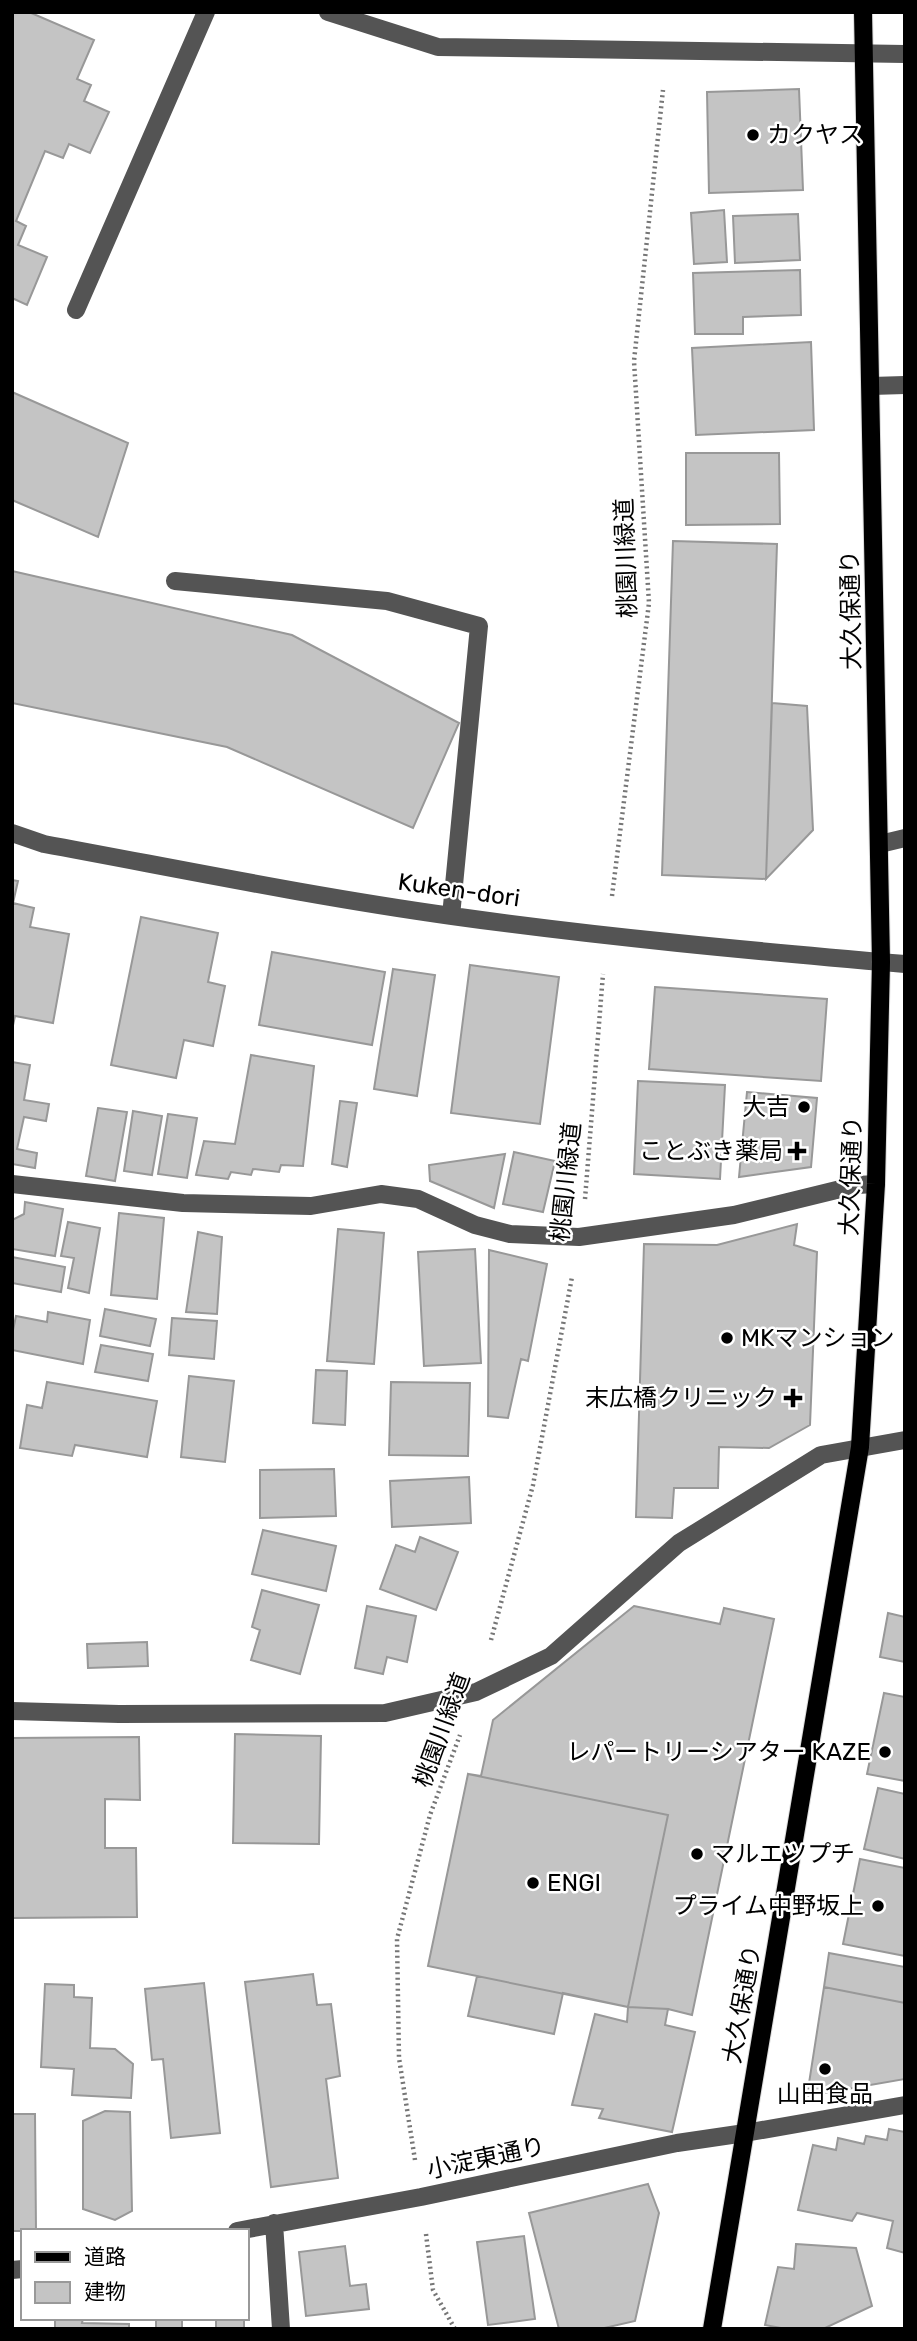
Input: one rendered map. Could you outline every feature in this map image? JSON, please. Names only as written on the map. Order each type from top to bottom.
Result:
[{"type":"main road","name":"大久保通り","points":[[712,2329],[860,1447],[876,1184],[881,962],[863,12]]},
{"type":"street","points":[[76,310],[206,12]]},
{"type":"street","points":[[328,12],[438,47],[905,54]]},
{"type":"street","points":[[871,386],[905,385]]},
{"type":"street","points":[[176,580],[387,601],[479,626],[451,916]]},
{"type":"street","name":"Kuken-dori","points":[[12,833],[58,847],[451,916],[905,964]]},
{"type":"street","points":[[880,844],[905,838]]},
{"type":"street","points":[[12,1184],[183,1203],[247,1205],[311,1206],[381,1194],[418,1199],[475,1225],[510,1234],[579,1237],[734,1215],[857,1185],[876,1184]]},
{"type":"street","points":[[12,1711],[120,1714],[385,1713],[477,1692],[551,1656],[679,1543],[821,1455],[905,1440]]},
{"type":"street","name":"小淀東通り","points":[[246,2229],[421,2197],[677,2143],[905,2105]]},
{"type":"street","points":[[274,2223],[281,2329]]},
{"type":"path","name":"桃園川緑道","points":[[455,2329],[433,2290],[399,2058],[397,1938],[430,1815],[477,1692],[533,1485],[583,1212],[607,934],[649,603],[634,361],[667,51]]},
{"type":"building","points":[[12,12],[29,12],[94,40],[77,79],[91,85],[84,101],[109,112],[90,153],[69,144],[63,158],[45,151],[16,221],[26,226],[18,245],[47,257],[27,305],[12,298]]},
{"type":"building","points":[[799,89],[803,190],[709,193],[707,92]]},
{"type":"building","points":[[724,210],[727,262],[694,264],[691,213]]},
{"type":"building","points":[[798,214],[800,260],[735,263],[733,216]]},
{"type":"building","points":[[800,270],[801,315],[743,317],[743,334],[695,334],[693,273]]},
{"type":"building","points":[[811,342],[814,430],[696,435],[692,348]]},
{"type":"building","points":[[12,392],[128,443],[98,537],[12,500]]},
{"type":"building","points":[[686,453],[779,453],[780,524],[686,525]]},
{"type":"building","points":[[673,541],[777,544],[766,879],[662,875]]},
{"type":"building","points":[[12,571],[292,635],[459,723],[413,828],[227,747],[12,703]]},
{"type":"building","points":[[772,703],[807,706],[813,830],[766,879]]},
{"type":"building","points":[[12,880],[18,881],[13,903],[34,908],[30,927],[69,934],[53,1023],[15,1016],[12,1030]]},
{"type":"building","points":[[141,917],[218,933],[208,982],[225,986],[213,1046],[184,1040],[176,1078],[111,1065]]},
{"type":"building","points":[[272,952],[385,972],[372,1045],[259,1025]]},
{"type":"building","points":[[470,965],[559,977],[540,1124],[451,1113]]},
{"type":"building","points":[[393,969],[435,975],[417,1096],[374,1089]]},
{"type":"building","points":[[655,987],[827,999],[821,1081],[649,1069]]},
{"type":"building","points":[[251,1055],[314,1066],[303,1166],[281,1165],[279,1172],[253,1169],[251,1175],[231,1172],[228,1179],[196,1175],[204,1141],[235,1144]]},
{"type":"building","points":[[12,1062],[30,1065],[24,1100],[49,1104],[46,1121],[24,1117],[17,1149],[37,1153],[35,1168],[12,1164]]},
{"type":"building","points":[[638,1081],[725,1085],[720,1179],[634,1174]]},
{"type":"building","points":[[747,1092],[817,1098],[811,1167],[739,1177]]},
{"type":"building","points":[[340,1101],[357,1103],[347,1167],[332,1164]]},
{"type":"building","points":[[98,1108],[127,1112],[115,1181],[86,1176]]},
{"type":"building","points":[[133,1111],[162,1116],[152,1175],[124,1171]]},
{"type":"building","points":[[168,1114],[197,1118],[187,1178],[158,1174]]},
{"type":"building","points":[[514,1152],[555,1161],[543,1212],[503,1204]]},
{"type":"building","points":[[505,1154],[494,1208],[430,1181],[429,1165]]},
{"type":"building","points":[[25,1202],[63,1209],[55,1256],[12,1249],[12,1220],[24,1214]]},
{"type":"building","points":[[119,1213],[164,1218],[157,1299],[111,1295]]},
{"type":"building","points":[[68,1222],[100,1228],[89,1293],[68,1288],[74,1258],[61,1256]]},
{"type":"building","name":"MKマンション","points":[[797,1224],[794,1245],[817,1252],[810,1425],[769,1448],[719,1447],[718,1488],[674,1488],[672,1518],[636,1517],[644,1244],[717,1245]]},
{"type":"building","points":[[338,1229],[384,1233],[374,1364],[327,1361]]},
{"type":"building","points":[[198,1232],[222,1237],[217,1314],[186,1312]]},
{"type":"building","points":[[475,1249],[481,1363],[424,1366],[418,1252]]},
{"type":"building","points":[[489,1250],[547,1264],[528,1361],[521,1359],[508,1418],[488,1416]]},
{"type":"building","points":[[12,1257],[65,1267],[61,1292],[12,1283]]},
{"type":"building","points":[[105,1309],[156,1319],[150,1346],[100,1336]]},
{"type":"building","points":[[48,1312],[90,1320],[83,1364],[12,1350],[16,1316],[47,1322]]},
{"type":"building","points":[[172,1318],[217,1321],[214,1359],[169,1355]]},
{"type":"building","points":[[101,1345],[153,1354],[148,1381],[95,1372]]},
{"type":"building","points":[[316,1370],[347,1371],[345,1425],[313,1423]]},
{"type":"building","points":[[189,1376],[234,1381],[225,1462],[181,1457]]},
{"type":"building","points":[[47,1382],[157,1401],[147,1457],[75,1445],[72,1456],[20,1448],[27,1405],[42,1408]]},
{"type":"building","points":[[391,1382],[470,1383],[468,1456],[389,1455]]},
{"type":"building","points":[[334,1469],[336,1516],[260,1518],[260,1470]]},
{"type":"building","points":[[469,1477],[471,1523],[392,1527],[390,1481]]},
{"type":"building","points":[[263,1530],[336,1546],[326,1591],[252,1574]]},
{"type":"building","points":[[420,1537],[458,1552],[436,1610],[380,1589],[396,1545],[415,1552]]},
{"type":"building","points":[[262,1590],[319,1605],[300,1674],[251,1660],[260,1630],[252,1627]]},
{"type":"building","points":[[367,1606],[416,1616],[407,1662],[387,1657],[383,1674],[355,1668]]},
{"type":"building","points":[[634,1606],[720,1624],[724,1608],[774,1619],[692,2015],[668,2009],[628,2007],[563,1993],[554,2034],[468,2016],[477,1976],[428,1966],[468,1774],[481,1776],[493,1720]]},
{"type":"building","points":[[888,1613],[905,1617],[905,1662],[880,1657]]},
{"type":"building","points":[[147,1642],[148,1666],[88,1668],[87,1644]]},
{"type":"building","points":[[884,1693],[905,1697],[905,1781],[867,1774]]},
{"type":"building","points":[[235,1734],[321,1736],[319,1844],[233,1843]]},
{"type":"building","points":[[139,1737],[140,1800],[105,1799],[105,1848],[136,1848],[137,1917],[12,1918],[12,1738]]},
{"type":"building","points":[[468,1774],[668,1815],[628,2007],[428,1966]]},
{"type":"building","points":[[878,1788],[905,1794],[905,1859],[864,1849]]},
{"type":"building","name":"プライム中野坂上","points":[[860,1859],[905,1868],[905,1956],[843,1944]]},
{"type":"building","points":[[829,1953],[905,1967],[905,2003],[824,1987]]},
{"type":"building","points":[[313,1974],[317,2005],[331,2004],[340,2076],[326,2079],[338,2178],[271,2187],[245,1982]]},
{"type":"building","points":[[204,1983],[220,2133],[171,2138],[163,2059],[152,2060],[145,1989]]},
{"type":"building","points":[[45,1984],[74,1985],[74,1997],[92,1998],[90,2048],[115,2049],[133,2064],[131,2098],[72,2095],[74,2069],[41,2067]]},
{"type":"building","points":[[824,1987],[905,2003],[905,2079],[807,2096]]},
{"type":"building","points":[[628,2007],[668,2009],[665,2025],[695,2032],[672,2132],[599,2118],[603,2109],[572,2105],[595,2014],[627,2022]]},
{"type":"building","points":[[105,2111],[130,2112],[132,2211],[115,2220],[83,2209],[83,2121]]},
{"type":"building","points":[[12,2114],[35,2114],[36,2229],[12,2231]]},
{"type":"building","points":[[889,2129],[905,2132],[905,2253],[887,2248],[893,2221],[857,2213],[852,2221],[798,2210],[813,2145],[836,2150],[838,2138],[864,2144],[866,2136],[887,2140]]},
{"type":"building","points":[[648,2184],[659,2213],[635,2321],[600,2329],[559,2329],[529,2213]]},
{"type":"building","points":[[524,2236],[535,2319],[488,2325],[477,2242]]},
{"type":"building","points":[[796,2244],[856,2248],[872,2306],[823,2329],[786,2329],[765,2325],[778,2267],[794,2269]]},
{"type":"building","points":[[345,2246],[350,2286],[366,2284],[369,2309],[306,2316],[299,2252]]},
{"type":"building","points":[[55,2320],[129,2324],[129,2329],[55,2329]]},
{"type":"building","points":[[156,2320],[182,2320],[182,2329],[156,2329]]},
{"type":"building","points":[[216,2320],[244,2320],[244,2329],[216,2329]]},
{"type":"place","name":"カクヤス","points":[[753,135]]},
{"type":"place","name":"大吉","points":[[804,1107]]},
{"type":"place","name":"ことぶき薬局","points":[[797,1151]]},
{"type":"place","name":"MKマンション","points":[[727,1338]]},
{"type":"place","name":"末広橋クリニック","points":[[793,1398]]},
{"type":"place","name":"レパートリーシアター KAZE","points":[[885,1752]]},
{"type":"place","name":"マルエツプチ","points":[[697,1854]]},
{"type":"place","name":"ENGI","points":[[533,1883]]},
{"type":"place","name":"プライム中野坂上","points":[[878,1906]]},
{"type":"place","name":"山田食品","points":[[825,2069]]}]
